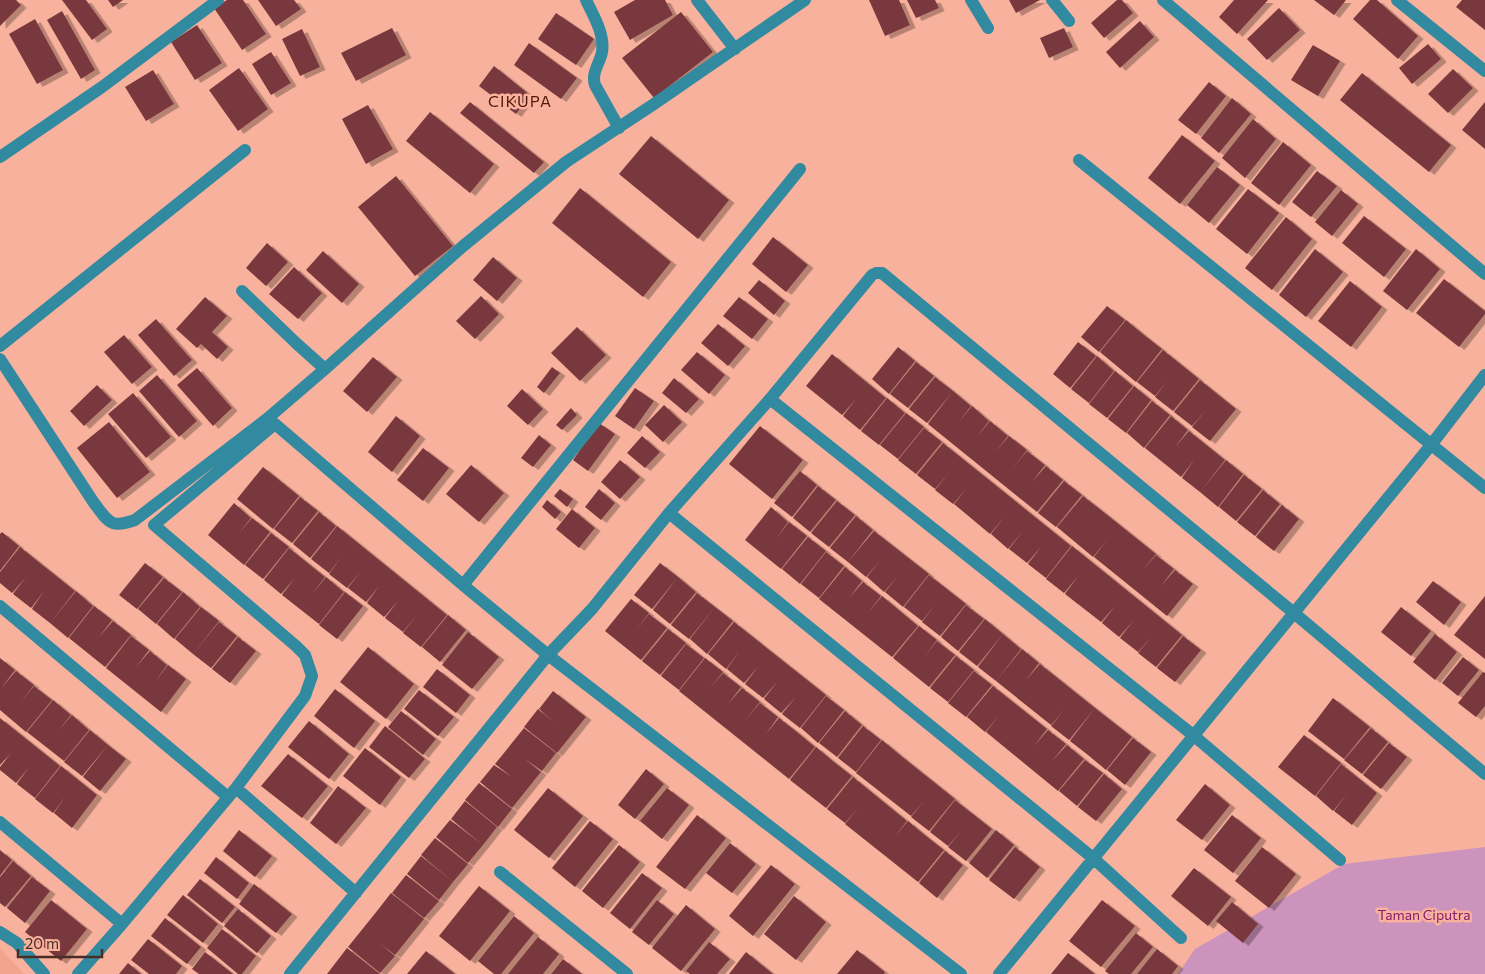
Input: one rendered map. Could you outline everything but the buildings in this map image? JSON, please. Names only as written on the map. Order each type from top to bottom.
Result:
[{"type":"street","points":[[0,157],[102,87],[218,0]]},
{"type":"street","points":[[586,0],[602,41],[602,53],[593,78],[619,128]]},
{"type":"street","points":[[697,0],[735,49]]},
{"type":"street","points":[[0,359],[94,503],[112,523],[118,525],[135,520],[268,418],[462,247],[566,162],[619,128],[805,0]]},
{"type":"street","points":[[970,0],[988,28]]},
{"type":"street","points":[[1052,0],[1068,21]]},
{"type":"street","points":[[1163,0],[1485,274]]},
{"type":"street","points":[[1397,0],[1485,71]]},
{"type":"street","points":[[0,346],[245,150]]},
{"type":"street","points":[[1079,160],[1485,488]]},
{"type":"street","points":[[463,585],[800,170]]},
{"type":"street","points":[[290,974],[548,655],[592,610],[669,514],[770,399],[872,275],[876,273],[882,273],[1294,613],[1485,774]]},
{"type":"street","points":[[242,291],[325,369]]},
{"type":"street","points":[[999,974],[1431,445],[1485,375]]},
{"type":"street","points":[[770,399],[1193,735],[1340,860]]},
{"type":"street","points":[[78,974],[232,792],[305,696],[312,676],[305,655],[154,526],[275,424],[548,655],[961,974]]},
{"type":"street","points":[[669,514],[1093,858],[1181,938]]},
{"type":"street","points":[[0,606],[356,893]]},
{"type":"street","points":[[0,822],[122,924]]},
{"type":"street","points":[[500,872],[627,974]]},
{"type":"street","points":[[0,932],[17,943],[44,974]]},
{"type":"shaded area","points":[[0,948],[24,974],[0,974]]},
{"type":"green space","name":"Taman Ciputra","points":[[1485,847],[1485,974],[1178,974],[1195,949],[1344,864]]},
{"type":"district","name":"CIKUPA","points":[[520,100]]}]
